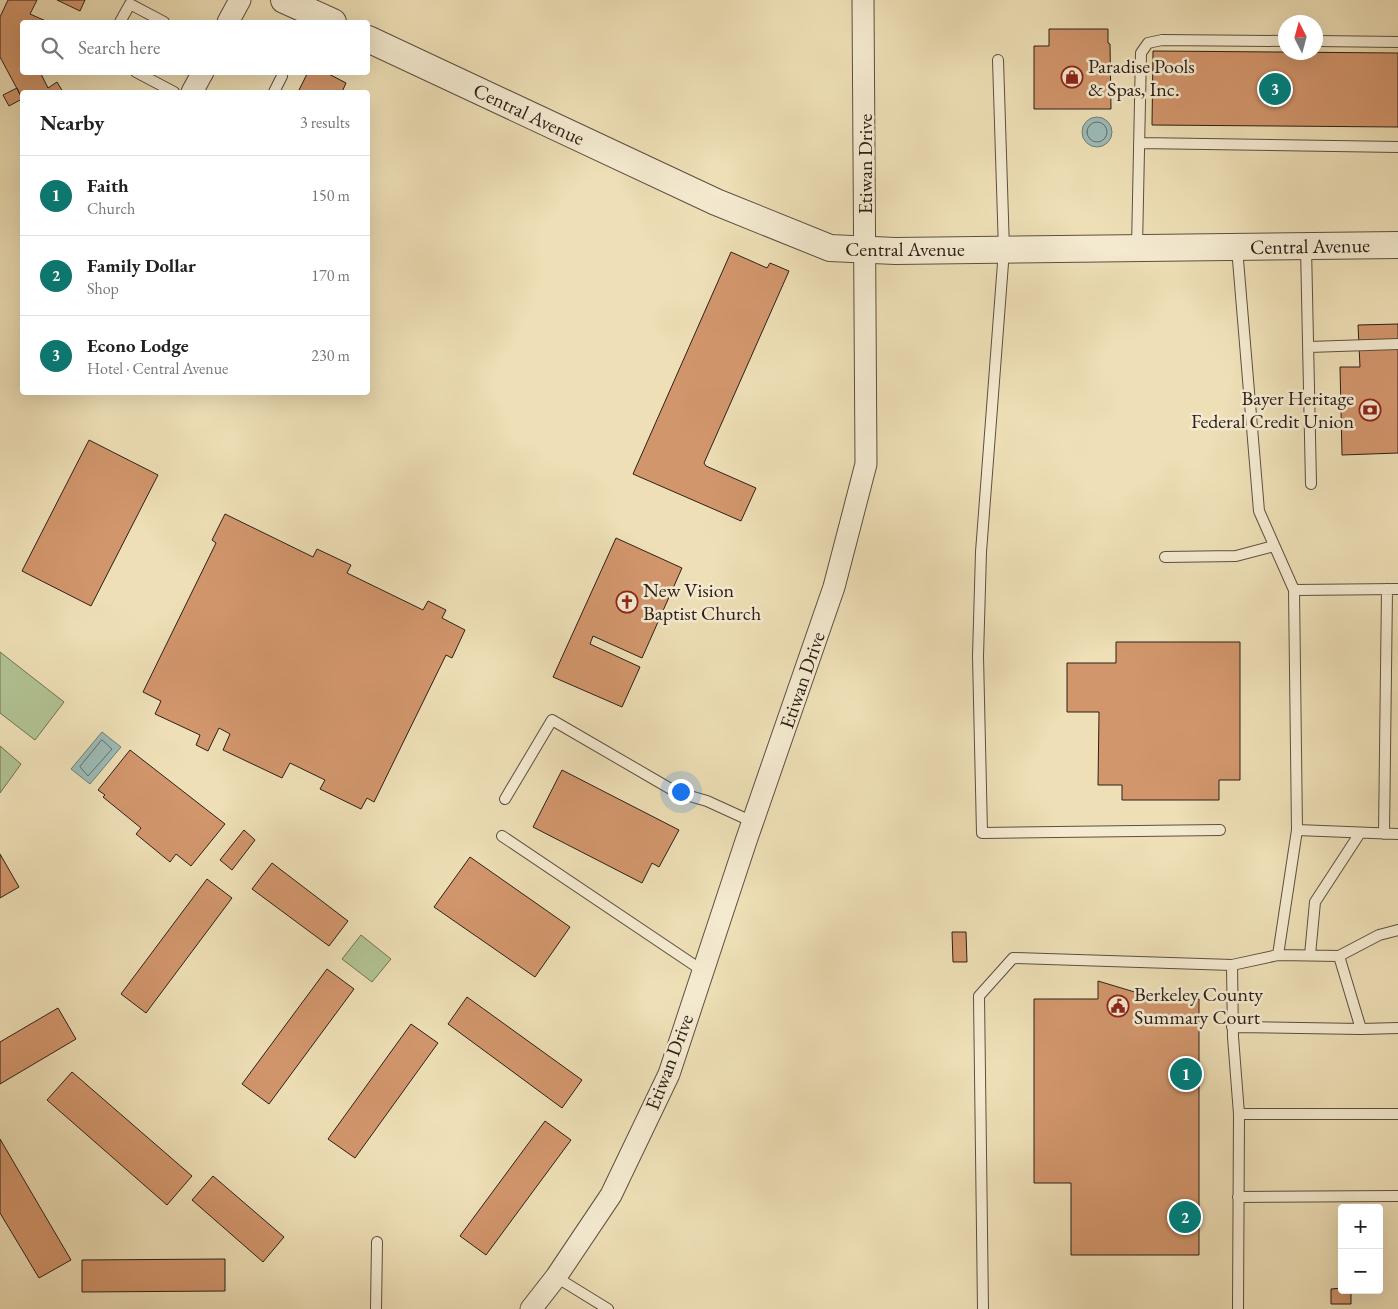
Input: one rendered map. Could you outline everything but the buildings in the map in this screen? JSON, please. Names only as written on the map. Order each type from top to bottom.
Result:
[{"type":"street","points":[[229,20],[240,0]]},
{"type":"street","points":[[284,0],[329,20]]},
{"type":"street","name":"Etiwan Drive","points":[[531,1309],[556,1276],[611,1194],[669,1074],[834,587],[866,464],[863,0]]},
{"type":"street","name":"Central Avenue","points":[[370,40],[716,202],[830,248],[866,251],[1398,245]]},
{"type":"street","points":[[193,90],[200,75]]},
{"type":"lane","points":[[121,20],[130,4],[160,20]]},
{"type":"lane","points":[[1137,248],[1141,53],[1148,43],[1162,40],[1278,41]]},
{"type":"lane","points":[[1323,41],[1398,42]]},
{"type":"lane","points":[[998,60],[1004,250],[981,557],[978,656],[982,833],[1220,830]]},
{"type":"lane","points":[[142,75],[170,90]]},
{"type":"lane","points":[[275,90],[282,76]]},
{"type":"lane","points":[[1139,143],[1398,147]]},
{"type":"lane","points":[[1306,246],[1311,484]]},
{"type":"lane","points":[[1237,247],[1259,511],[1294,590],[1297,830],[1278,955]]},
{"type":"lane","points":[[1309,347],[1398,344]]},
{"type":"lane","points":[[1165,557],[1236,556],[1274,546]]},
{"type":"lane","points":[[1294,590],[1393,589],[1384,834]]},
{"type":"lane","points":[[505,799],[552,720],[676,792],[706,801],[753,822]]},
{"type":"lane","points":[[1297,830],[1398,834]]},
{"type":"lane","points":[[1310,955],[1315,902],[1360,833]]},
{"type":"lane","points":[[502,836],[703,971]]},
{"type":"lane","points":[[983,1309],[979,996],[1013,958],[1232,965],[1278,955],[1339,956],[1378,935],[1398,930]]},
{"type":"lane","points":[[1339,956],[1361,1029]]},
{"type":"lane","points":[[1232,965],[1232,1027],[1239,1114],[1238,1309]]},
{"type":"lane","points":[[1232,1027],[1398,1028]]},
{"type":"lane","points":[[1239,1114],[1398,1114]]},
{"type":"lane","points":[[1238,1197],[1398,1196]]},
{"type":"lane","points":[[376,1309],[377,1242]]},
{"type":"lane","points":[[556,1276],[608,1309]]},
{"type":"green space","points":[[0,652],[64,702],[35,740],[0,713]]},
{"type":"green space","points":[[0,746],[21,764],[0,793]]},
{"type":"green space","points":[[361,935],[391,959],[372,982],[342,959]]},
{"type":"water","points":[[1097,117],[1103,118],[1111,126],[1111,138],[1103,146],[1097,147],[1091,146],[1083,138],[1082,132],[1083,126],[1091,118]]},
{"type":"water","points":[[102,732],[121,747],[90,784],[71,769]]},
{"type":"place","name":"Paradise Pools & Spas, Inc.","points":[[1072,77]]},
{"type":"place","name":"Econo Lodge","points":[[1275,89]]},
{"type":"place","name":"Bayer Heritage Federal Credit Union","points":[[1370,410]]},
{"type":"place","name":"New Vision Baptist Church","points":[[627,602]]},
{"type":"place","name":"Berkeley County Summary Court","points":[[1118,1006]]},
{"type":"place","name":"Faith","points":[[1186,1074]]},
{"type":"place","name":"Family Dollar","points":[[1185,1217]]}]
